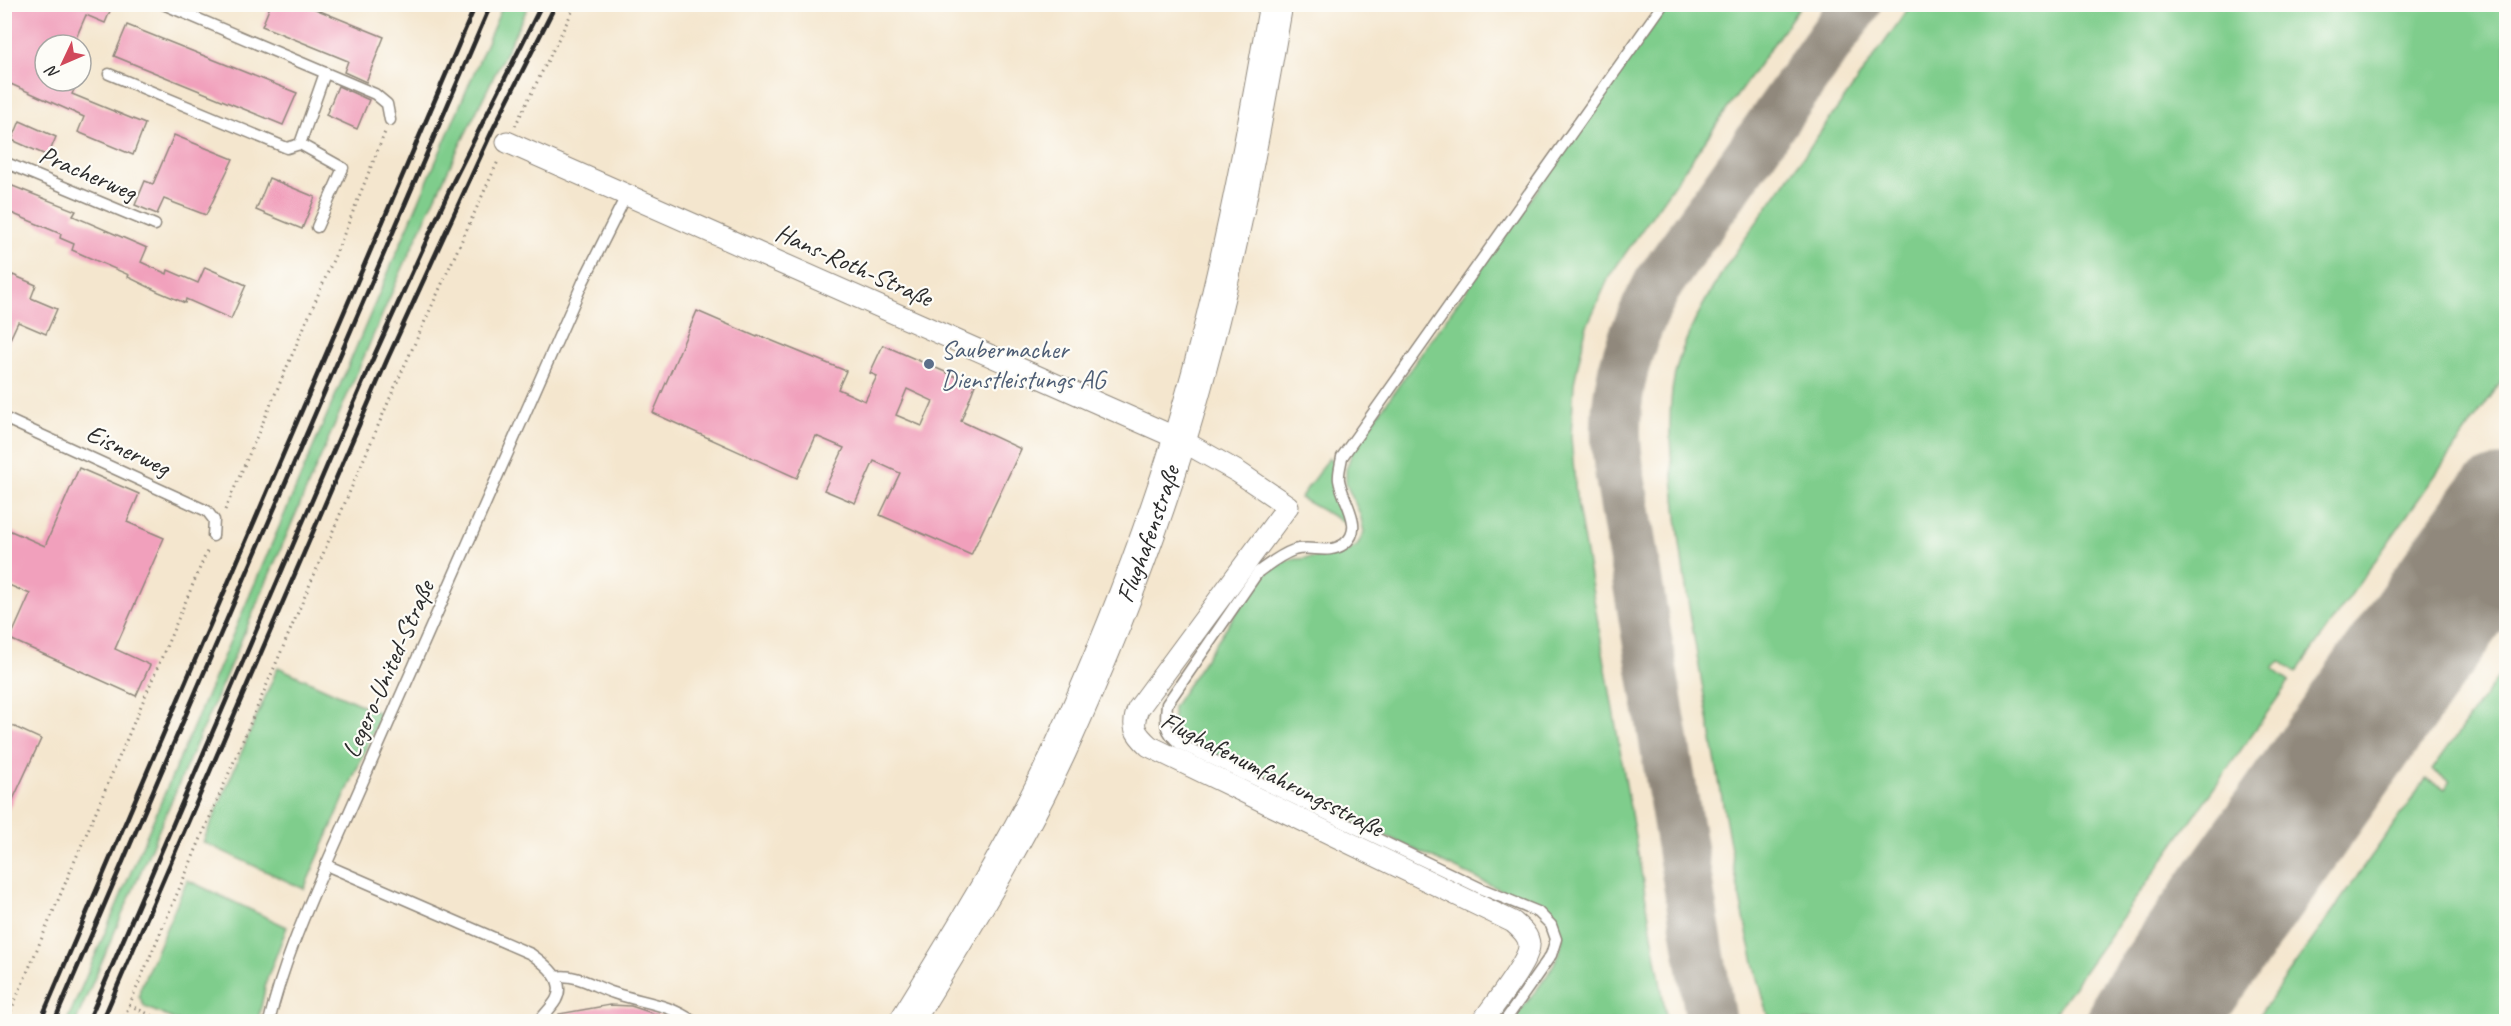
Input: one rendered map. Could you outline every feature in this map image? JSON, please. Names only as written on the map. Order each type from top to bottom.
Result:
[{"type":"main road","name":"Flughafenstraße","points":[[906,1022],[992,880],[1060,750],[1124,594],[1179,439],[1218,295],[1255,131],[1276,4]]},
{"type":"street","name":"Hans-Roth-Straße","points":[[507,142],[1179,439]]},
{"type":"street","name":"Flughafenumfahrungsstraße","points":[[1179,439],[1238,472],[1288,507],[1138,708],[1133,722],[1135,734],[1149,747],[1513,922],[1526,934],[1530,945],[1524,961],[1482,1022]]},
{"type":"lane","points":[[163,4],[382,99],[387,104],[390,120]]},
{"type":"lane","points":[[1504,1022],[1551,955],[1556,939],[1551,925],[1538,912],[1482,889],[1180,744],[1169,735],[1165,722],[1167,705],[1258,572],[1273,560],[1295,550],[1334,549],[1345,543],[1347,533],[1355,523],[1344,502],[1338,478],[1342,457],[1663,4]]},
{"type":"lane","points":[[300,144],[325,73]]},
{"type":"lane","points":[[109,74],[287,148],[300,144],[343,168],[317,227]]},
{"type":"lane","name":"Pracherweg","points":[[4,162],[155,225]]},
{"type":"lane","name":"Legero-United-Straße","points":[[270,1022],[276,993],[295,939],[326,865],[558,339],[627,194]]},
{"type":"lane","name":"Eisnerweg","points":[[4,418],[207,511],[214,520],[213,536]]},
{"type":"lane","points":[[326,865],[531,954],[548,966],[556,977],[559,988],[557,999],[538,1022]]},
{"type":"lane","points":[[556,977],[565,975],[613,993],[650,1001],[669,1008],[694,1022]]},
{"type":"path","points":[[122,1022],[393,391],[507,142],[576,4]]},
{"type":"path","points":[[6,1022],[340,244],[390,120]]},
{"type":"path","points":[[129,1005],[166,1022]]},
{"type":"green space","points":[[503,5],[529,5],[455,155],[399,276],[76,1021],[67,1021]]},
{"type":"green space","points":[[1668,5],[1801,5],[1610,275],[1586,328],[1574,383],[1571,437],[1576,496],[1667,1021],[1512,1021],[1543,982],[1560,948],[1561,930],[1546,911],[1194,746],[1176,730],[1173,721],[1173,707],[1246,598],[1266,573],[1287,560],[1340,555],[1357,546],[1364,532],[1360,514],[1346,484],[1346,469],[1353,450]]},
{"type":"green space","points":[[1911,5],[2506,5],[2506,375],[2296,673],[2280,661],[2273,669],[2289,682],[2049,1021],[1770,1021],[1760,987],[1737,882],[1691,619],[1678,527],[1672,462],[1670,410],[1672,393],[1679,359],[1711,290]]},
{"type":"green space","points":[[1329,458],[1333,461],[1333,494],[1347,524],[1300,498]]},
{"type":"green space","points":[[2506,666],[2506,1021],[2255,1021],[2426,779],[2445,789],[2450,781],[2432,770]]},
{"type":"green space","points":[[278,667],[381,714],[304,889],[203,842]]},
{"type":"green space","points":[[187,880],[287,927],[267,979],[258,1021],[177,1021],[145,1007],[139,996]]},
{"type":"building","points":[[4,4],[113,4],[105,23],[86,15],[78,33],[33,33],[33,93],[72,93],[145,124],[133,155],[78,132],[84,117],[4,81]]},
{"type":"building","points":[[271,4],[303,4],[384,37],[366,82],[344,72],[348,61],[262,26]]},
{"type":"building","points":[[127,25],[297,93],[283,125],[114,56]]},
{"type":"building","points":[[338,86],[369,100],[357,129],[326,115]]},
{"type":"building","points":[[20,121],[56,137],[48,156],[12,140]]},
{"type":"building","points":[[174,135],[233,159],[206,215],[164,199],[157,214],[135,205],[145,181],[153,184]]},
{"type":"building","points":[[269,178],[315,197],[302,229],[256,210]]},
{"type":"building","points":[[10,185],[76,211],[73,216],[147,248],[141,262],[167,274],[168,270],[198,283],[205,267],[246,285],[231,319],[186,299],[185,303],[159,292],[128,277],[129,275],[72,250],[74,244],[60,238],[61,234],[4,210],[4,199]]},
{"type":"building","points":[[13,275],[36,285],[31,298],[57,309],[46,334],[18,322],[4,352],[4,294]]},
{"type":"building","points":[[697,311],[846,371],[838,389],[865,401],[877,376],[870,373],[883,345],[975,385],[961,421],[1021,449],[971,555],[880,515],[900,473],[874,461],[855,503],[824,490],[844,448],[816,436],[797,478],[653,413]],"holes":[[[907,389],[933,401],[922,426],[896,415]]]},
{"type":"building","points":[[79,468],[139,494],[127,522],[164,538],[115,649],[150,665],[136,696],[10,639],[30,594],[4,583],[4,528],[45,546]]},
{"type":"building","points":[[4,722],[41,739],[4,819]]},
{"type":"building","points":[[610,1005],[631,1006],[679,1022],[560,1022],[559,1014]]},
{"type":"taxiway","points":[[1711,1022],[1620,477],[1616,432],[1619,388],[1628,352],[1658,284],[1856,4]]},
{"type":"runway","points":[[2150,1022],[2506,518]]},
{"type":"railway","points":[[40,1022],[476,4]]},
{"type":"railway","points":[[54,1022],[491,4]]},
{"type":"railway","points":[[88,1022],[375,354],[454,180],[542,4]]},
{"type":"railway","points":[[102,1022],[387,360],[493,129],[556,4]]},
{"type":"place","name":"Saubermacher Dienstleistungs AG","points":[[929,364]]}]
